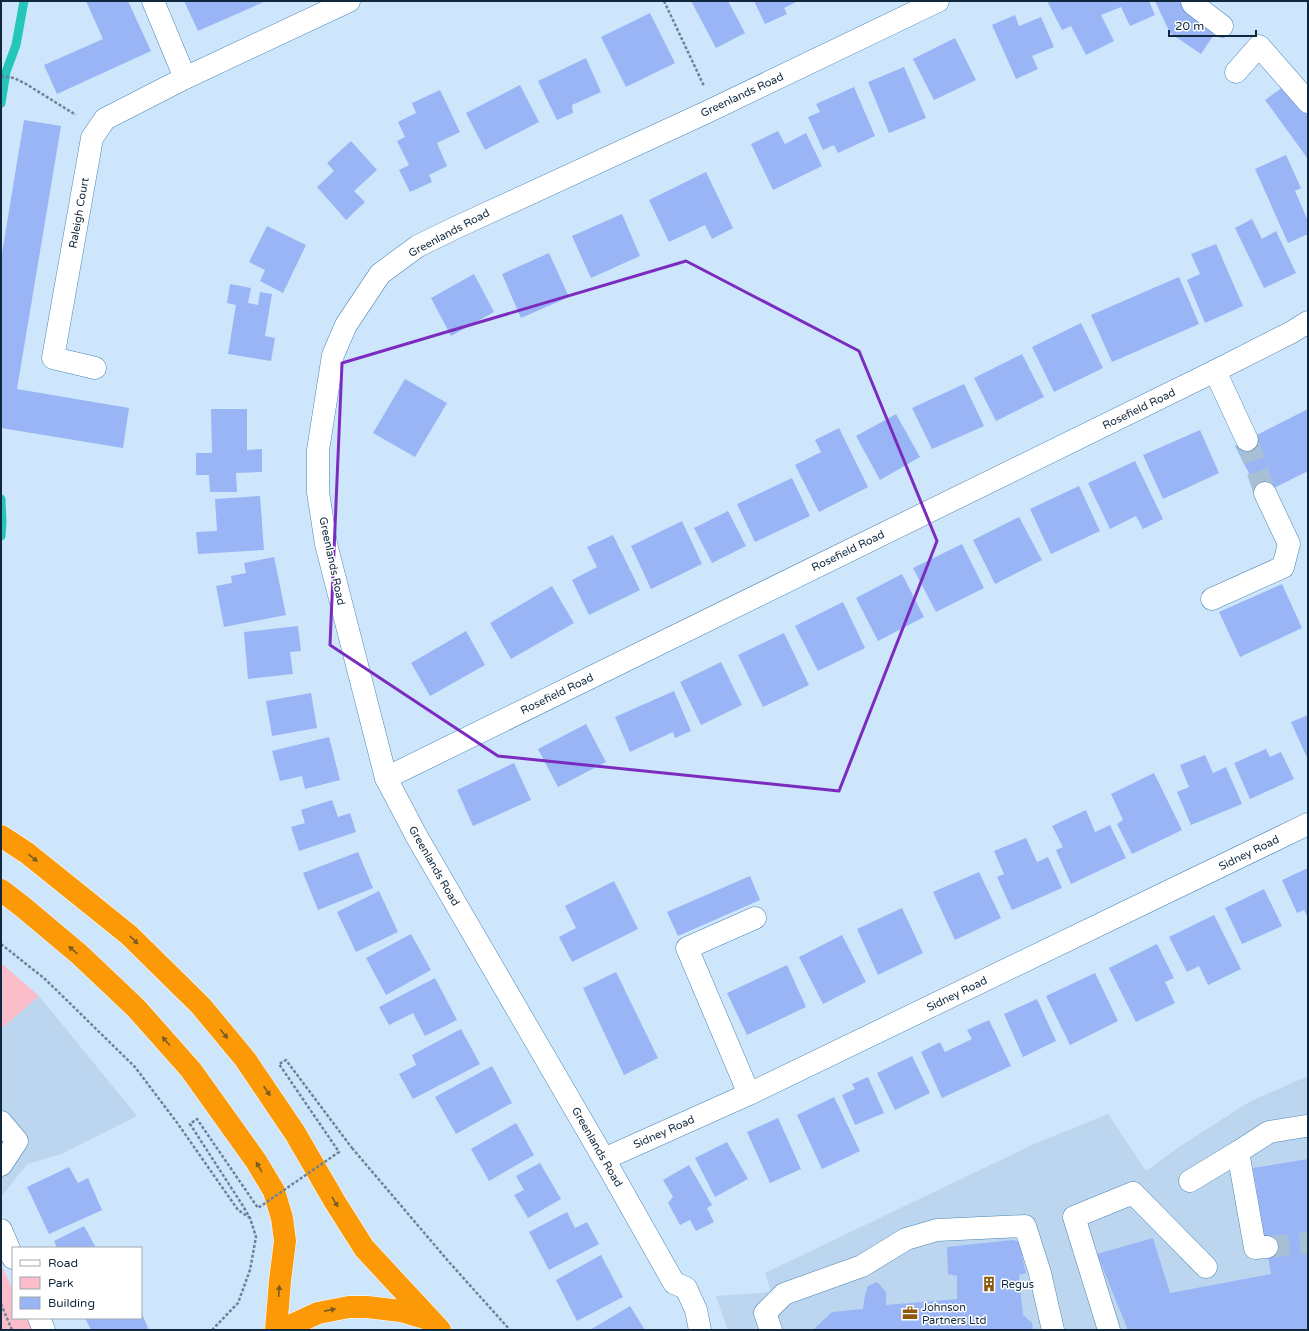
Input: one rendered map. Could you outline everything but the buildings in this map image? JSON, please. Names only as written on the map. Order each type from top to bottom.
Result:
[{"type":"highway","points":[[1,836],[27,853],[129,935],[201,1006],[245,1059],[295,1133],[335,1202],[364,1248],[435,1325]]},
{"type":"highway","points":[[1,890],[79,954],[136,1008],[192,1070],[256,1161],[274,1191],[282,1218],[285,1241],[276,1330]]},
{"type":"highway","points":[[281,1330],[318,1313],[349,1307],[401,1310],[435,1325]]},
{"type":"street","points":[[152,1],[185,78]]},
{"type":"street","name":"Raleigh Court","points":[[95,368],[53,358],[92,138],[98,128],[105,119],[185,78],[349,1]]},
{"type":"street","name":"Greenlands Road","points":[[700,1330],[696,1310],[686,1288],[674,1283],[604,1159],[417,837],[386,778],[326,544],[318,492],[318,450],[333,355],[346,325],[380,274],[418,246],[714,108],[938,1]]},
{"type":"street","points":[[1192,1],[1193,4],[1222,26]]},
{"type":"street","points":[[1236,72],[1259,46],[1308,102]]},
{"type":"street","name":"Rosefield Road","points":[[386,778],[1215,371],[1292,332],[1308,322]]},
{"type":"street","points":[[1215,371],[1247,440]]},
{"type":"street","points":[[1212,599],[1283,567],[1289,544],[1265,493]]},
{"type":"street","name":"Sidney Road","points":[[604,1159],[749,1094],[1308,824]]},
{"type":"street","points":[[749,1094],[687,948],[755,918]]},
{"type":"street","points":[[1,1122],[16,1140],[1,1165]]},
{"type":"street","points":[[1190,1181],[1269,1132],[1306,1126]]},
{"type":"street","points":[[1238,1152],[1255,1248],[1267,1247]]},
{"type":"street","points":[[1109,1330],[1074,1217],[1133,1193],[1206,1267]]},
{"type":"street","points":[[771,1330],[766,1312],[784,1294],[862,1266],[906,1239],[937,1230],[1025,1226],[1040,1273],[1053,1330]]},
{"type":"street","points":[[1,1230],[12,1256]]},
{"type":"street","points":[[39,1319],[44,1330]]},
{"type":"path","points":[[664,1],[714,108]]},
{"type":"path","points":[[1,76],[14,78],[44,94],[98,128]]},
{"type":"path","points":[[1,944],[45,979],[136,1067],[238,1210],[250,1218]]},
{"type":"path","points":[[212,1330],[238,1303],[250,1270],[256,1237],[250,1218],[243,1206],[190,1124],[197,1119],[258,1208],[339,1152],[279,1064],[286,1060],[352,1148],[449,1262],[510,1330]]},
{"type":"path","points":[[1,1304],[12,1330]]},
{"type":"highlighted area","points":[[686,261],[859,351],[937,541],[839,791],[498,756],[330,645],[342,363]]},
{"type":"shaded area","points":[[39,996],[137,1116],[61,1154],[27,1164],[1,1197],[1,1029]]},
{"type":"shaded area","points":[[1308,1076],[1308,1330],[728,1330],[716,1296],[771,1292],[765,1273],[1034,1144],[1108,1114],[1146,1171],[1179,1147],[1249,1102]]},
{"type":"green space","points":[[1,963],[39,996],[1,1029]]},
{"type":"green space","points":[[1,1265],[12,1288],[12,1319],[28,1319],[33,1330],[1,1330]]},
{"type":"waterway","points":[[1,103],[6,72],[16,45],[24,1]]},
{"type":"waterway","points":[[1,499],[1,536]]},
{"type":"tunnel","points":[[1247,440],[1265,493]]},
{"type":"tunnel","points":[[1267,1247],[1308,1243]]},
{"type":"place","name":"Regus","points":[[989,1284]]},
{"type":"place","name":"Johnson Partners Ltd","points":[[910,1313]]}]
